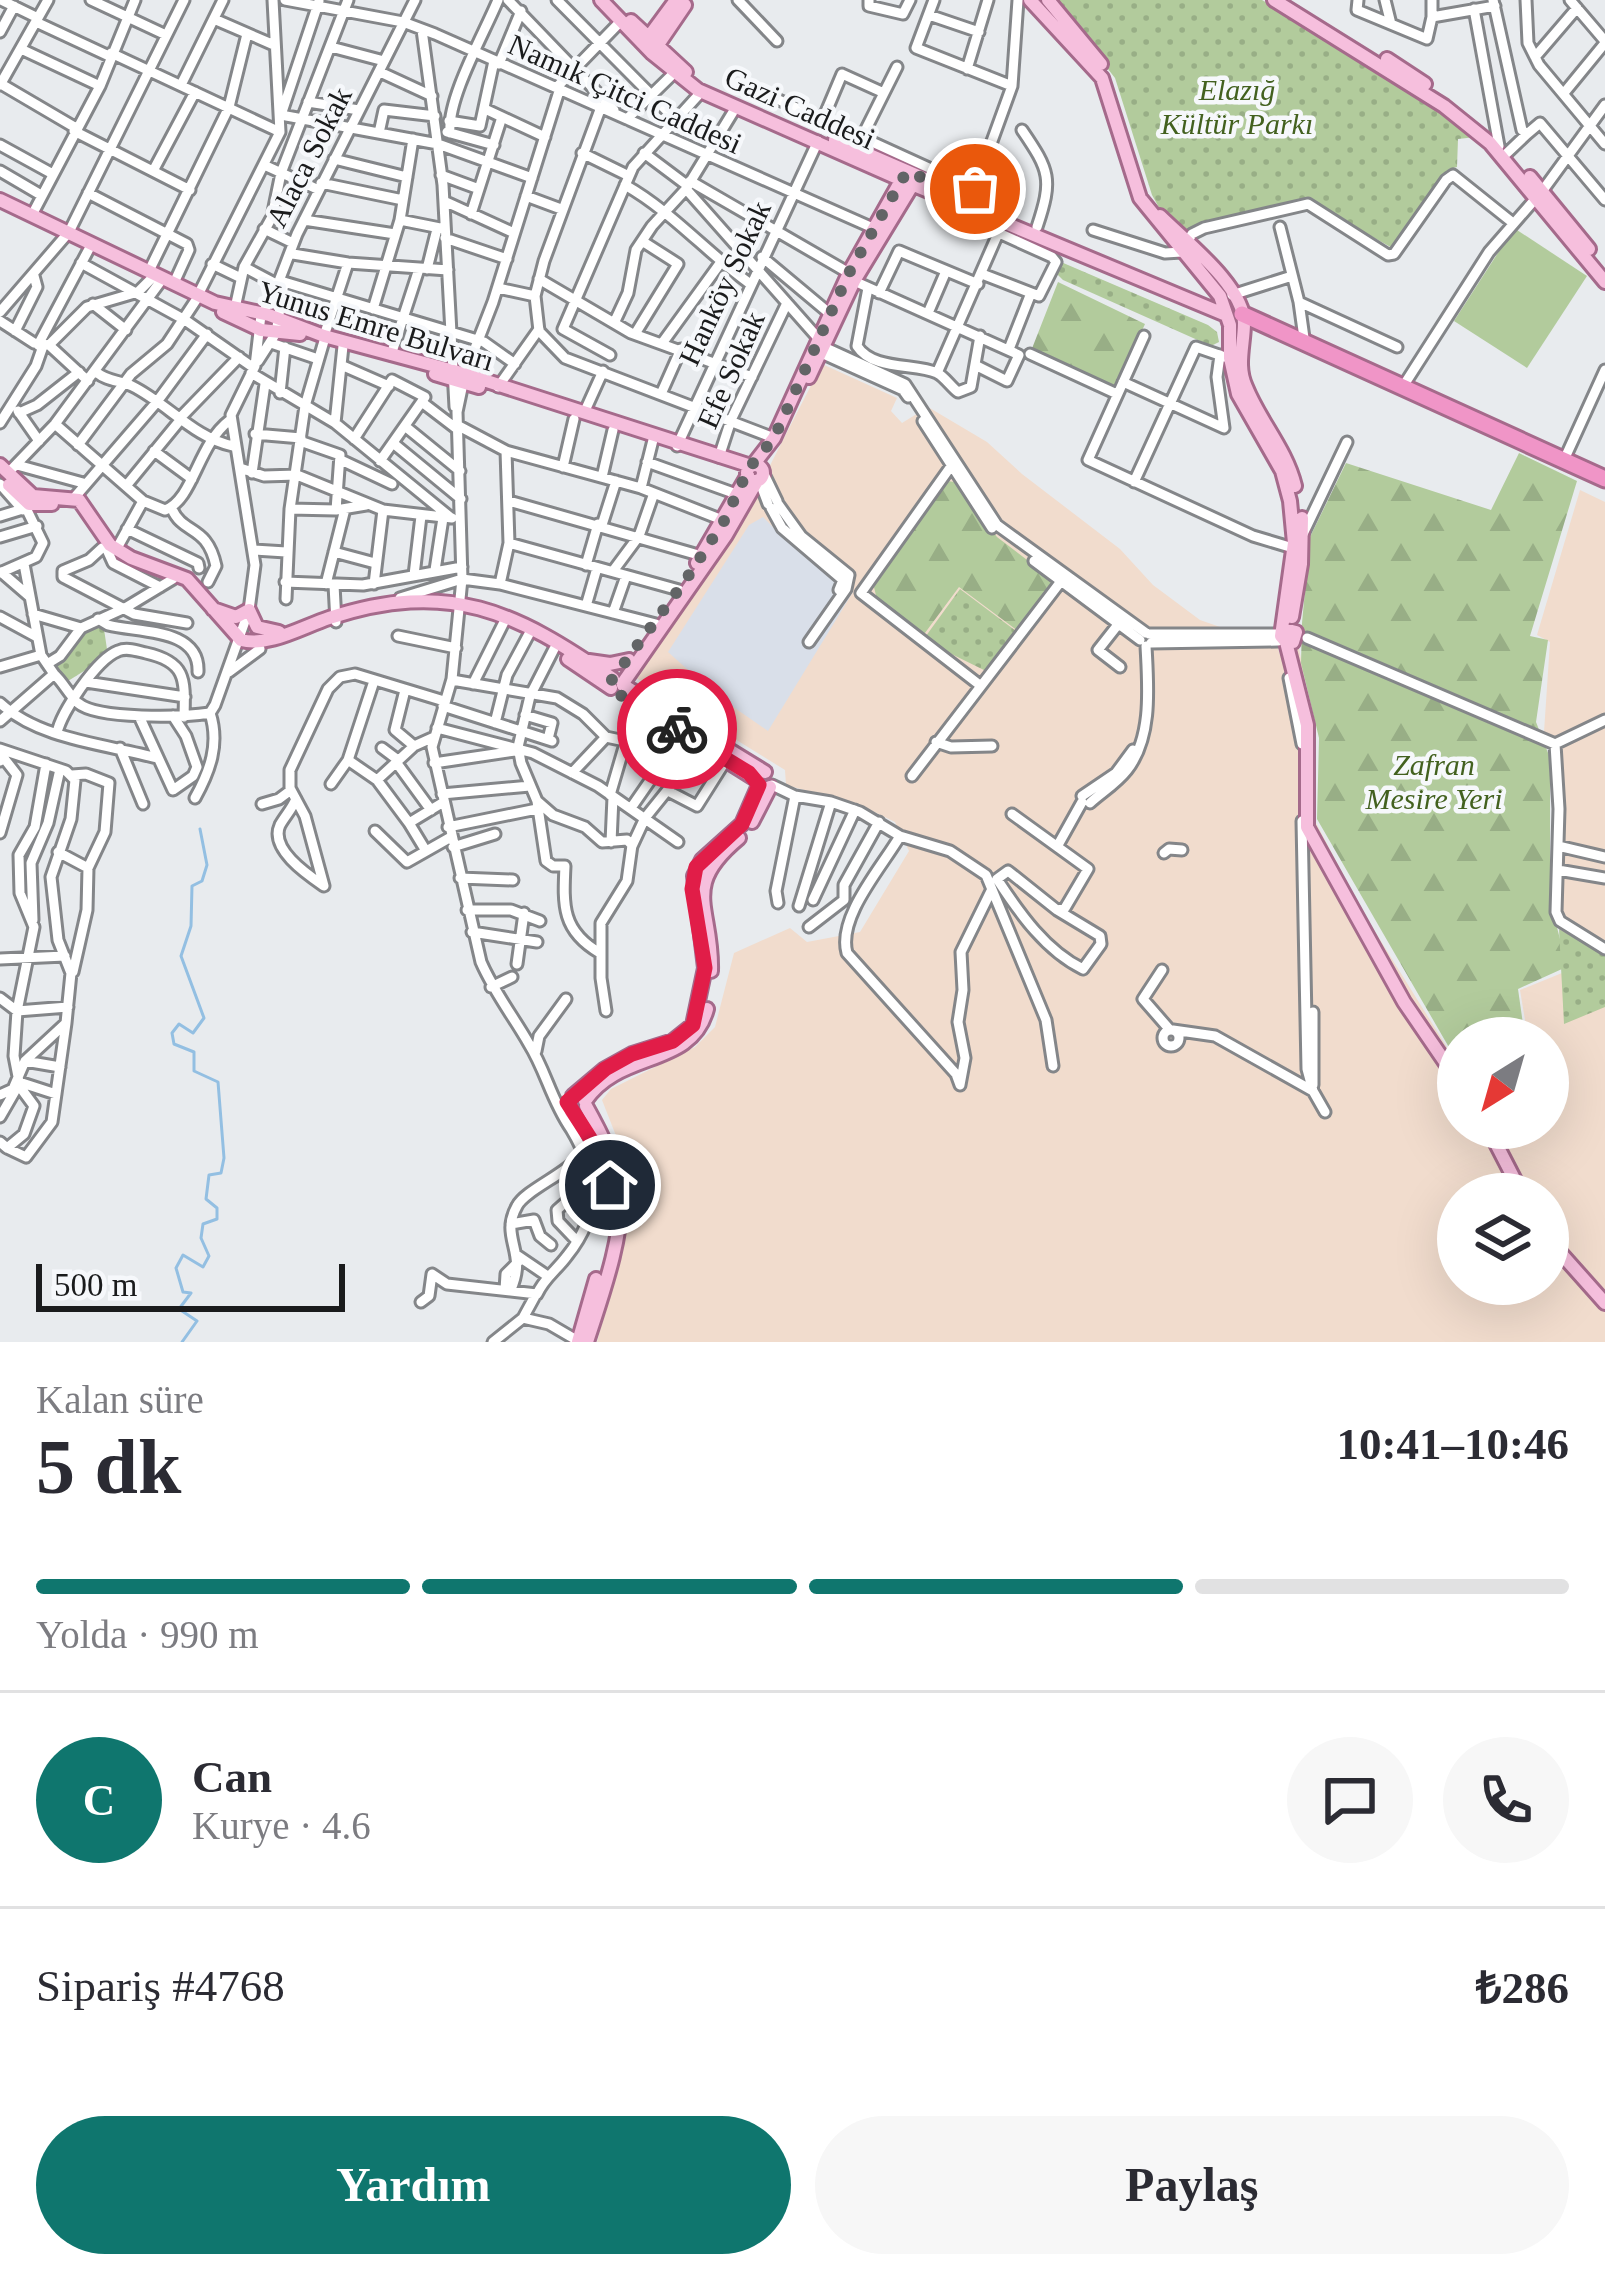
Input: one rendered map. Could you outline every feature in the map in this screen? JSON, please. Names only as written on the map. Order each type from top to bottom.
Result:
[{"type":"highway","points":[[1233,310],[1563,464]]},
{"type":"highway","points":[[1233,310],[1605,483]]},
{"type":"main road","name":"Gazi Caddesi","points":[[601,0],[621,21],[708,87],[864,143],[910,178],[973,194],[1037,227],[1233,310]]},
{"type":"main road","points":[[651,44],[677,4],[700,0]]},
{"type":"main road","points":[[1030,0],[1102,77],[1140,198],[1185,248]]},
{"type":"main road","points":[[1048,0],[1108,74],[1149,197],[1233,310],[1243,379],[1292,473],[1298,542],[1291,637],[1306,725],[1307,827],[1404,1002],[1437,1050]]},
{"type":"main road","points":[[1274,0],[1444,106],[1490,143],[1540,193],[1605,282]]},
{"type":"main road","points":[[1284,0],[1406,70],[1448,100],[1503,150],[1605,269]]},
{"type":"main road","name":"Gazi Caddesi","points":[[651,44],[675,72],[736,107],[910,178],[1002,226],[1233,310]]},
{"type":"main road","points":[[617,684],[755,473],[821,346],[873,228],[910,178]]},
{"type":"main road","points":[[617,684],[726,535],[821,346],[829,313],[910,178]]},
{"type":"main road","name":"Yunus Emre Bulvarı","points":[[0,203],[261,330],[324,338],[719,457],[755,473]]},
{"type":"main road","name":"Yunus Emre Bulvarı","points":[[0,203],[32,214],[90,248],[159,278]]},
{"type":"main road","name":"Yunus Emre Bulvarı","points":[[197,298],[261,315],[275,332]]},
{"type":"main road","points":[[1233,310],[1232,338],[1225,357],[1240,401],[1287,484],[1298,542]]},
{"type":"main road","name":"Yunus Emre Bulvarı","points":[[324,338],[393,359]]},
{"type":"main road","name":"Yunus Emre Bulvarı","points":[[462,379],[755,473]]},
{"type":"main road","points":[[4,478],[27,504],[75,506],[109,550],[194,596],[225,638],[260,649],[336,617]]},
{"type":"main road","points":[[27,504],[74,498],[88,508],[109,550],[181,576],[240,644]]},
{"type":"main road","points":[[240,644],[418,600],[509,616],[586,661],[765,782]]},
{"type":"main road","points":[[460,606],[505,622],[617,684],[637,703],[765,782]]},
{"type":"main road","points":[[213,609],[236,617],[249,610],[257,628],[286,632]]},
{"type":"main road","points":[[1291,637],[1312,744],[1312,821],[1412,1005],[1437,1041]]},
{"type":"main road","points":[[586,661],[629,660]]},
{"type":"main road","points":[[581,1342],[612,1222],[610,1185],[602,1157],[578,1130],[567,1102],[581,1101],[605,1069],[673,1041],[693,1025],[705,968],[692,889],[696,867],[742,824],[765,782]]},
{"type":"main road","points":[[581,1101],[608,1148],[620,1194],[619,1227],[581,1342]]},
{"type":"main road","points":[[1569,1259],[1605,1299]]},
{"type":"street","points":[[1,0],[280,132]]},
{"type":"street","points":[[48,0],[2,78],[108,149],[190,190]]},
{"type":"street","points":[[91,0],[111,4],[126,18],[166,35]]},
{"type":"street","points":[[32,214],[100,86],[135,0]]},
{"type":"street","points":[[184,0],[67,234],[1,312],[16,332],[44,345],[79,372],[124,383],[210,438],[233,446]]},
{"type":"street","points":[[181,85],[223,0]]},
{"type":"street","points":[[78,445],[124,383],[167,344],[185,320],[280,132],[273,0]]},
{"type":"street","name":"Namık Çitci Caddesi","points":[[285,0],[318,3],[422,29],[873,228]]},
{"type":"street","points":[[235,309],[242,273],[272,218],[281,173],[348,0]]},
{"type":"street","name":"Alaca Sokak","points":[[281,283],[320,187],[415,0]]},
{"type":"street","points":[[449,127],[498,0]]},
{"type":"street","points":[[508,0],[622,117],[675,72]]},
{"type":"street","points":[[557,0],[675,119]]},
{"type":"street","points":[[738,0],[777,41]]},
{"type":"street","points":[[869,0],[868,6],[903,14],[910,0]]},
{"type":"street","points":[[934,0],[916,48],[1012,86]]},
{"type":"street","points":[[968,69],[988,0]]},
{"type":"street","points":[[770,96],[973,194],[1012,86],[1018,0]]},
{"type":"street","points":[[1358,0],[1357,10],[1427,40],[1432,0]]},
{"type":"street","points":[[1385,0],[1391,24]]},
{"type":"street","points":[[1526,0],[1526,32],[1535,57],[1605,144]]},
{"type":"street","points":[[1535,57],[1573,2],[1605,42],[1564,93]]},
{"type":"street","points":[[280,115],[318,3]]},
{"type":"street","points":[[1432,17],[1494,3],[1511,91],[1527,134]]},
{"type":"street","points":[[0,32],[17,4]]},
{"type":"street","points":[[1474,9],[1503,150],[1540,123],[1605,200]]},
{"type":"street","points":[[436,129],[480,125],[496,63],[520,10]]},
{"type":"street","points":[[929,15],[979,32]]},
{"type":"street","points":[[214,19],[274,45]]},
{"type":"street","points":[[493,1342],[523,1318],[546,1275],[562,1262],[576,1240],[592,1199],[592,1173],[578,1130],[553,1103],[536,1057],[491,987],[472,932],[434,763],[436,733],[452,680],[460,606],[463,518],[458,408],[462,379],[498,288],[559,88],[621,21]]},
{"type":"street","points":[[422,29],[442,175],[451,332],[462,379],[458,408]]},
{"type":"street","points":[[4,478],[55,424],[150,298],[170,233],[229,107],[247,34]]},
{"type":"street","points":[[331,47],[382,67],[432,96]]},
{"type":"street","points":[[21,49],[100,86]]},
{"type":"street","points":[[864,143],[897,68]]},
{"type":"street","points":[[823,119],[842,74],[884,92]]},
{"type":"street","points":[[552,349],[627,180],[644,153],[702,91]]},
{"type":"street","points":[[1490,96],[1511,91]]},
{"type":"street","points":[[153,171],[195,92]]},
{"type":"street","points":[[308,102],[359,110]]},
{"type":"street","points":[[1402,388],[1489,251],[1568,158],[1605,105]]},
{"type":"street","points":[[601,107],[539,279],[535,296],[539,329],[552,349],[565,358],[774,438]]},
{"type":"street","points":[[562,467],[579,416],[610,355],[634,272],[632,258],[688,185],[736,107]]},
{"type":"street","points":[[485,109],[545,137]]},
{"type":"street","points":[[379,133],[384,110],[435,116]]},
{"type":"street","points":[[280,115],[438,144],[532,178]]},
{"type":"street","points":[[471,214],[502,117]]},
{"type":"street","points":[[449,127],[494,145]]},
{"type":"street","points":[[1022,130],[1048,172],[1049,194],[1037,227]]},
{"type":"street","points":[[373,309],[400,220],[413,140]]},
{"type":"street","name":"Hanköy Sokak","points":[[682,474],[682,446],[694,405],[818,141]]},
{"type":"street","points":[[0,145],[52,173]]},
{"type":"street","points":[[644,153],[688,185],[775,229],[873,290],[1019,357],[1006,380],[975,365]]},
{"type":"street","points":[[582,154],[627,180],[749,283]]},
{"type":"street","points":[[335,160],[407,177]]},
{"type":"street","points":[[264,165],[320,187],[403,200]]},
{"type":"street","points":[[0,171],[41,195]]},
{"type":"street","points":[[442,175],[479,189]]},
{"type":"street","points":[[1093,230],[1165,253],[1185,248],[1192,234],[1204,228],[1308,204],[1388,255],[1394,254],[1453,175],[1513,223]]},
{"type":"street","points":[[688,185],[759,262],[821,346],[903,390],[993,529],[1146,640],[1291,637],[1555,744],[1605,717]]},
{"type":"street","points":[[44,345],[93,304],[138,292],[189,250],[170,233],[88,193]]},
{"type":"street","points":[[526,196],[562,209]]},
{"type":"street","points":[[444,202],[514,233]]},
{"type":"street","points":[[400,220],[507,259]]},
{"type":"street","points":[[306,221],[395,234]]},
{"type":"street","points":[[937,373],[980,279],[1002,226],[1055,260],[1039,296],[980,279],[946,271],[899,251],[873,290],[859,352],[937,373],[958,392],[971,387],[980,336]]},
{"type":"street","points":[[1280,226],[1305,345]]},
{"type":"street","points":[[494,254],[502,228]]},
{"type":"street","points":[[264,230],[293,248],[348,263],[448,270]]},
{"type":"street","points":[[354,439],[390,383],[403,317],[442,232]]},
{"type":"street","points":[[635,334],[677,265],[675,259],[642,241]]},
{"type":"street","points":[[0,423],[16,408],[90,248]]},
{"type":"street","points":[[663,342],[721,262]]},
{"type":"street","points":[[759,262],[829,313]]},
{"type":"street","points":[[81,263],[207,334],[265,384],[335,423],[380,461],[394,480]]},
{"type":"street","points":[[286,599],[290,509],[305,406],[348,263]]},
{"type":"street","points":[[212,264],[451,332],[494,348],[514,364]]},
{"type":"street","points":[[928,313],[946,271]]},
{"type":"street","points":[[1233,310],[1292,276]]},
{"type":"street","points":[[16,332],[38,287],[34,277]]},
{"type":"street","points":[[539,279],[635,334],[752,377]]},
{"type":"street","points":[[253,369],[261,315],[281,283]]},
{"type":"street","points":[[172,509],[210,438],[230,420],[275,332],[281,283]]},
{"type":"street","points":[[498,288],[535,296]]},
{"type":"street","points":[[1009,349],[1031,293]]},
{"type":"street","points":[[1299,302],[1397,347]]},
{"type":"street","name":"Efe Sokak","points":[[719,457],[731,420],[787,303]]},
{"type":"street","points":[[93,304],[126,331]]},
{"type":"street","points":[[563,328],[610,355]]},
{"type":"street","points":[[498,387],[539,329]]},
{"type":"street","points":[[275,332],[285,347],[318,359]]},
{"type":"street","points":[[74,498],[157,403],[207,334]]},
{"type":"street","points":[[1144,336],[1088,460],[1252,536],[1298,542],[1347,442]]},
{"type":"street","points":[[335,423],[343,346]]},
{"type":"street","points":[[280,394],[285,347]]},
{"type":"street","points":[[1123,382],[1171,403],[1226,427],[1219,399],[1225,357],[1196,347],[1171,403],[1134,482]]},
{"type":"street","points":[[661,394],[681,349]]},
{"type":"street","points":[[1030,354],[1117,394]]},
{"type":"street","points":[[126,486],[239,357]]},
{"type":"street","points":[[341,365],[424,397],[380,461]]},
{"type":"street","points":[[1563,464],[1605,370]]},
{"type":"street","points":[[16,408],[37,405],[79,372]]},
{"type":"street","points":[[252,473],[265,384]]},
{"type":"street","points":[[423,403],[457,427],[506,451],[641,488],[724,521]]},
{"type":"street","points":[[16,408],[39,441]]},
{"type":"street","points":[[195,798],[210,767],[215,737],[210,713],[230,672],[249,610],[254,550],[230,420]]},
{"type":"street","points":[[55,424],[143,501],[160,510],[172,509]]},
{"type":"street","points":[[406,427],[460,471]]},
{"type":"street","points":[[602,477],[613,430]]},
{"type":"street","points":[[255,434],[301,439],[339,454],[340,510],[330,584],[336,617],[431,590],[462,573]]},
{"type":"street","points":[[641,488],[653,440]]},
{"type":"street","points":[[459,444],[483,441]]},
{"type":"street","points":[[392,443],[461,499]]},
{"type":"street","points":[[154,451],[192,478]]},
{"type":"street","points":[[500,584],[509,542],[506,451]]},
{"type":"street","points":[[341,460],[394,480],[446,518]]},
{"type":"street","points":[[647,462],[739,496]]},
{"type":"street","points":[[952,465],[861,593],[981,686]]},
{"type":"street","points":[[240,468],[297,476],[376,508],[463,518]]},
{"type":"street","points":[[755,473],[799,539],[846,571],[846,583],[809,642],[846,583]]},
{"type":"street","points":[[4,478],[83,483]]},
{"type":"street","points":[[374,584],[376,508],[394,480]]},
{"type":"street","points":[[586,606],[600,525],[616,481]]},
{"type":"street","points":[[614,571],[639,536],[654,493]]},
{"type":"street","points":[[143,501],[109,550],[62,576],[134,614],[187,623]]},
{"type":"street","points":[[508,501],[702,556]]},
{"type":"street","points":[[0,516],[27,504],[37,526],[42,548],[24,564],[0,573],[29,597]]},
{"type":"street","points":[[290,509],[376,508]]},
{"type":"street","points":[[172,509],[177,520],[201,533],[210,545],[216,566],[208,582]]},
{"type":"street","points":[[414,575],[421,516]]},
{"type":"street","points":[[435,570],[446,518]]},
{"type":"street","points":[[0,537],[37,526]]},
{"type":"street","points":[[127,530],[176,550],[199,568]]},
{"type":"street","points":[[509,542],[679,590]]},
{"type":"street","points":[[254,550],[286,552]]},
{"type":"street","points":[[334,552],[375,563]]},
{"type":"street","points":[[24,564],[37,637],[47,664],[83,706],[139,716],[210,713]]},
{"type":"street","points":[[285,582],[374,584],[435,570],[462,573],[656,624]]},
{"type":"street","points":[[613,613],[626,576]]},
{"type":"street","points":[[912,776],[1063,578]]},
{"type":"street","points":[[0,721],[80,628],[167,583]]},
{"type":"street","points":[[33,614],[80,628]]},
{"type":"street","points":[[0,617],[37,637]]},
{"type":"street","points":[[98,619],[108,626],[185,641],[196,652],[198,672]]},
{"type":"street","points":[[1120,667],[1098,650],[1121,621]]},
{"type":"street","points":[[473,684],[505,622]]},
{"type":"street","points":[[496,723],[501,690],[529,634]]},
{"type":"street","points":[[398,636],[456,648]]},
{"type":"street","points":[[1291,637],[1284,654],[1304,758],[1301,854],[1309,990],[1307,1066],[1312,1091],[1325,1112]]},
{"type":"street","points":[[1058,845],[1085,800],[1125,772],[1140,749],[1146,715],[1146,640]]},
{"type":"street","points":[[57,733],[64,713],[86,682],[114,653],[128,649],[165,657],[183,680],[178,717],[197,764],[196,772],[172,790],[139,716]]},
{"type":"street","points":[[230,672],[260,649]]},
{"type":"street","points":[[554,649],[530,696],[520,750],[537,805],[546,861],[566,866],[564,906],[579,940],[600,953]]},
{"type":"street","points":[[2,664],[47,664]]},
{"type":"street","points":[[293,794],[278,830],[280,841],[286,854],[325,886],[321,863],[293,794],[290,770],[328,689],[349,674],[550,740],[552,723],[525,715]]},
{"type":"street","points":[[967,675],[989,675]]},
{"type":"street","points":[[452,680],[557,698],[583,714],[606,737],[625,741]]},
{"type":"street","points":[[331,784],[348,760],[374,681]]},
{"type":"street","points":[[86,682],[184,697]]},
{"type":"street","points":[[405,690],[394,730],[415,746]]},
{"type":"street","points":[[0,703],[57,733],[158,759]]},
{"type":"street","points":[[611,842],[611,796],[637,703]]},
{"type":"street","points":[[1534,736],[1556,738],[1605,717]]},
{"type":"street","points":[[377,780],[436,733],[520,750],[572,773],[678,842]]},
{"type":"street","points":[[631,808],[683,733]]},
{"type":"street","points":[[572,773],[606,737]]},
{"type":"street","points":[[936,742],[951,747],[992,746]]},
{"type":"street","points":[[1555,744],[1557,917],[1605,949]]},
{"type":"street","points":[[606,1011],[601,923],[625,887],[632,846],[645,818],[704,746]]},
{"type":"street","points":[[120,748],[143,804]]},
{"type":"street","points":[[382,748],[397,761],[431,810]]},
{"type":"street","points":[[434,763],[520,750]]},
{"type":"street","points":[[2,755],[109,783],[104,832],[88,868],[87,910],[71,977],[52,1122],[33,1152],[22,1158],[3,1145],[24,1134],[34,1111],[32,1100],[19,1085]]},
{"type":"street","points":[[0,833],[6,793],[17,775],[2,755]]},
{"type":"street","points":[[348,760],[377,780],[426,850]]},
{"type":"street","points":[[668,791],[697,806],[726,760]]},
{"type":"street","points":[[33,921],[20,893],[19,855],[35,827],[46,764]]},
{"type":"street","points":[[0,1117],[19,1085],[17,1011],[33,921],[31,863],[48,823],[60,769]]},
{"type":"street","points":[[71,977],[52,905],[52,877],[71,819],[72,775]]},
{"type":"street","points":[[765,782],[795,796],[855,810],[900,836],[934,843],[986,875],[1046,1020],[1053,1066]]},
{"type":"street","points":[[409,823],[442,799],[530,786]]},
{"type":"street","points":[[262,804],[293,794]]},
{"type":"street","points":[[778,903],[776,891],[795,796]]},
{"type":"street","points":[[799,906],[831,802]]},
{"type":"street","points":[[375,831],[407,862],[451,837],[537,805]]},
{"type":"street","points":[[537,805],[585,827],[602,842],[627,840],[632,846]]},
{"type":"street","points":[[813,900],[855,810]]},
{"type":"street","points":[[1012,814],[1088,872],[1065,908],[1057,910]]},
{"type":"street","points":[[809,927],[844,900],[844,885],[879,822]]},
{"type":"street","points":[[1307,827],[1312,1091]]},
{"type":"street","points":[[650,844],[662,830]]},
{"type":"street","points":[[451,837],[495,834]]},
{"type":"street","points":[[900,836],[847,922],[844,942],[847,952],[956,1074],[960,1085],[965,1058],[958,1022],[961,952],[992,890]]},
{"type":"street","points":[[788,846],[813,855]]},
{"type":"street","points":[[1558,846],[1605,857]]},
{"type":"street","points":[[1164,854],[1168,849],[1182,850]]},
{"type":"street","points":[[58,852],[88,868]]},
{"type":"street","points":[[1558,870],[1605,878]]},
{"type":"street","points":[[614,872],[629,871]]},
{"type":"street","points":[[1008,871],[1057,910],[1102,939],[1081,970],[1024,920],[997,879],[999,875],[1008,871]]},
{"type":"street","points":[[808,874],[844,885]]},
{"type":"street","points":[[460,878],[513,880]]},
{"type":"street","points":[[517,964],[519,938],[532,899]]},
{"type":"street","points":[[467,910],[525,914],[540,921]]},
{"type":"street","points":[[573,929],[601,923]]},
{"type":"street","points":[[472,932],[537,942]]},
{"type":"street","points":[[0,959],[65,956]]},
{"type":"street","points":[[1162,970],[1143,999],[1172,1030],[1215,1036],[1312,1091]]},
{"type":"street","points":[[491,987],[512,977]]},
{"type":"street","points":[[0,998],[17,1011],[68,1007]]},
{"type":"street","points":[[536,1057],[538,1036],[566,999]]},
{"type":"street","points":[[20,1063],[66,1023]]},
{"type":"street","points":[[0,1067],[20,1063],[60,1067]]},
{"type":"street","points":[[1284,1077],[1297,1075],[1307,1066]]},
{"type":"street","points":[[0,1095],[19,1085],[56,1094]]},
{"type":"street","points":[[546,1275],[519,1258],[511,1224],[521,1199],[571,1168],[585,1152]]},
{"type":"street","points":[[576,1240],[556,1216],[560,1206],[574,1196],[592,1199]]},
{"type":"street","points":[[574,1196],[575,1210],[587,1215]]},
{"type":"street","points":[[511,1224],[534,1220],[551,1245]]},
{"type":"street","points":[[508,1289],[519,1258]]},
{"type":"street","points":[[421,1302],[429,1296],[432,1274],[447,1284],[508,1289],[534,1301]]},
{"type":"street","points":[[534,1301],[538,1321]]},
{"type":"street","points":[[523,1318],[581,1342]]},
{"type":"shaded area","points":[[822,364],[897,398],[891,411],[902,423],[928,407],[987,442],[1200,620],[1223,628],[1272,630],[1280,655],[1299,648],[1313,725],[1316,823],[1364,914],[1437,1031],[1437,1149],[1569,1149],[1569,1017],[1524,1017],[1520,990],[1562,973],[1565,946],[1553,899],[1553,754],[1544,732],[1550,642],[1537,635],[1580,490],[1605,502],[1605,1342],[597,1342],[629,1223],[622,1151],[602,1100],[611,1089],[695,1047],[715,1027],[734,953],[790,928],[807,942],[860,932],[909,851],[895,822],[862,806],[786,785],[785,770],[633,676],[745,514]]},
{"type":"shaded area","points":[[763,517],[853,592],[768,731],[716,695],[668,652],[749,525]]},
{"type":"green space","name":"Elazığ Kültür Parkı","points":[[1054,0],[1262,0],[1401,81],[1476,137],[1458,139],[1457,167],[1449,169],[1394,249],[1309,201],[1208,222],[1182,233],[1152,195],[1115,78]]},
{"type":"green space","points":[[1514,228],[1587,276],[1527,368],[1454,321]]},
{"type":"green space","points":[[1061,262],[1208,325],[1217,332],[1219,342],[1211,346],[1063,280],[1057,274]]},
{"type":"green space","points":[[1058,282],[1145,324],[1114,392],[1031,351]]},
{"type":"green space","name":"Zafran Mesire Yeri","points":[[1519,453],[1577,481],[1530,636],[1548,640],[1536,722],[1550,758],[1550,900],[1562,947],[1562,969],[1518,989],[1522,1017],[1437,1017],[1437,1027],[1317,819],[1319,738],[1301,663],[1310,537],[1346,463],[1491,510]]},
{"type":"green space","points":[[947,481],[955,482],[997,537],[1056,582],[1018,631],[959,587],[922,637],[877,600],[874,587]]},
{"type":"green space","points":[[960,589],[1020,634],[990,673],[923,640]]},
{"type":"green space","points":[[95,625],[104,629],[108,656],[68,681],[55,665],[81,633]]},
{"type":"green space","points":[[1559,929],[1605,955],[1605,1007],[1569,1022],[1569,1017],[1564,1017]]},
{"type":"waterway","points":[[182,1342],[197,1321],[179,1309],[191,1293],[183,1292],[176,1268],[183,1255],[203,1267],[209,1256],[201,1238],[203,1224],[217,1219],[217,1208],[206,1199],[209,1175],[221,1173],[224,1158],[218,1082],[194,1071],[194,1052],[174,1044],[172,1033],[179,1024],[193,1033],[204,1018],[181,956],[191,926],[192,886],[202,881],[207,865],[200,829]]},
{"type":"way so far","points":[[677,729],[612,690],[611,681],[685,581],[739,496],[749,468],[774,438],[829,313],[907,171],[971,199],[975,189]]},
{"type":"route","points":[[610,1185],[602,1157],[567,1102],[605,1069],[673,1041],[693,1025],[705,968],[692,889],[696,867],[742,824],[759,785],[749,773],[677,729]]}]
